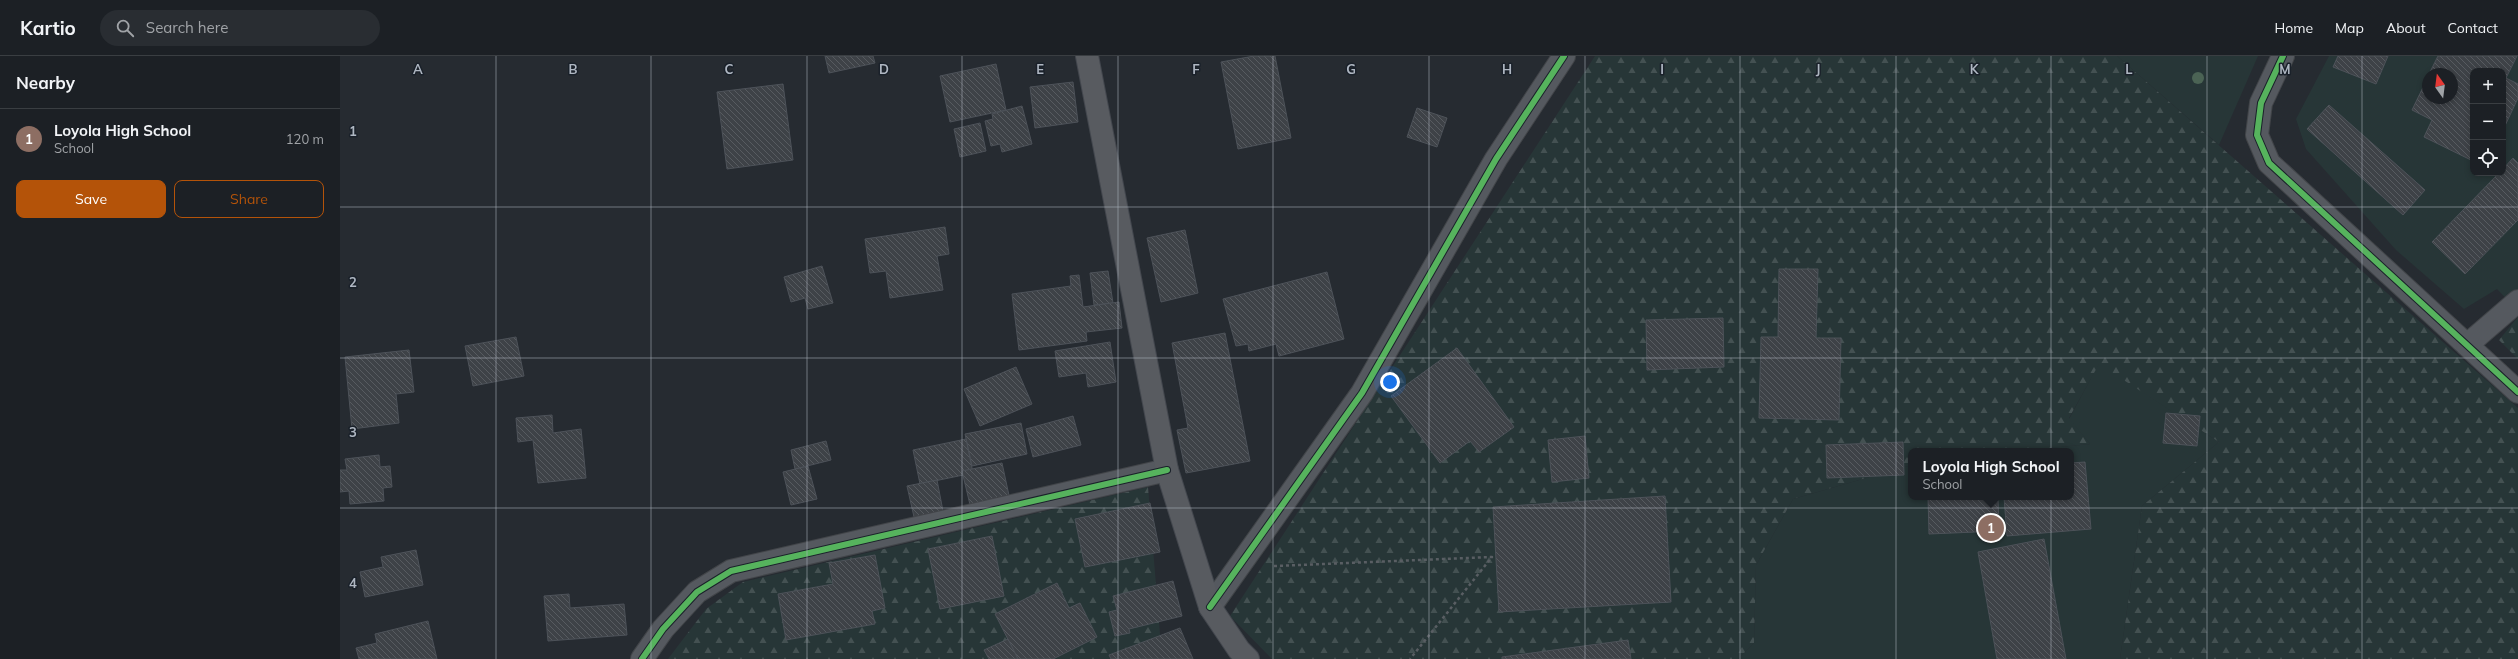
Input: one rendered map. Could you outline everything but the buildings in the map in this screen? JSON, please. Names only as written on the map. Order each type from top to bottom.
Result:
[{"type":"main road","points":[[1087,56],[1167,470],[1210,607],[1239,650],[1248,659]]},
{"type":"street","points":[[1210,607],[1362,393],[1496,159],[1564,56]]},
{"type":"street","points":[[2283,56],[2261,103],[2257,135],[2269,163],[2518,392]]},
{"type":"street","points":[[2467,345],[2518,301]]},
{"type":"street","points":[[642,659],[663,628],[697,592],[732,571],[1167,470]]},
{"type":"path","points":[[1237,568],[1492,557],[1410,659]]},
{"type":"green space","points":[[1595,56],[2117,56],[2518,408],[2518,659],[2120,659],[2142,506],[2219,442],[2099,364],[2069,418],[2090,444],[2049,448],[1908,448],[1908,466],[1793,499],[1756,565],[1754,643],[1738,659],[1272,659],[1230,616]]},
{"type":"green space","points":[[2117,56],[2258,56],[2219,145]]},
{"type":"green space","points":[[2329,56],[2518,56],[2518,311],[2497,289],[2464,309],[2396,250],[2306,149],[2296,119]]},
{"type":"green space","points":[[2518,317],[2518,359],[2499,340]]},
{"type":"green space","points":[[2099,363],[2219,442],[2142,506],[2120,659],[1738,659],[1754,643],[1756,565],[1793,499],[1908,466],[1908,500],[2074,500],[2074,448],[2049,448],[2090,444],[2069,419]]},
{"type":"green space","points":[[1148,487],[1162,659],[668,659],[706,609],[743,582]]},
{"type":"cycle path","points":[[1210,607],[1362,393],[1496,159],[1564,56]]},
{"type":"cycle path","points":[[2283,56],[2261,103],[2257,135],[2269,163],[2518,392]]},
{"type":"cycle path","points":[[642,659],[663,629],[697,592],[731,571],[1167,470]]},
{"type":"place","name":"Loyola High School","points":[[1991,528]]}]
